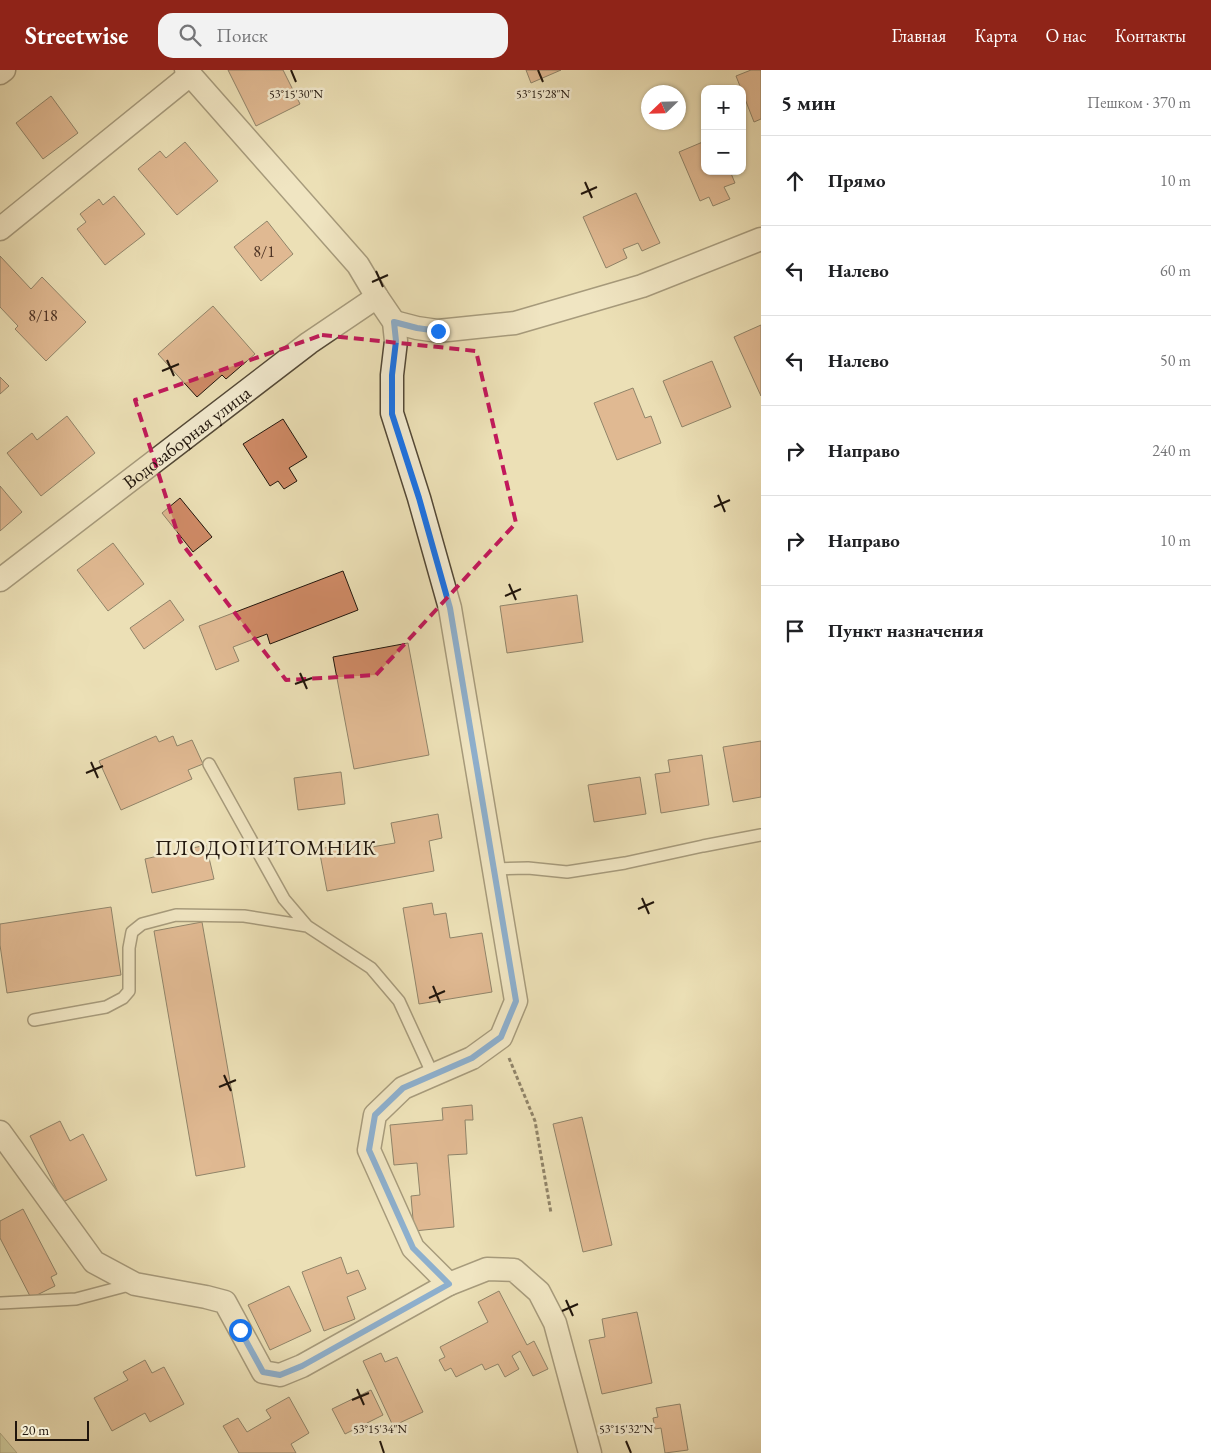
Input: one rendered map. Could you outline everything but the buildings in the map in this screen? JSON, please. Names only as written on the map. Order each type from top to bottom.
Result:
[{"type":"street","points":[[0,73],[4,70]]},
{"type":"street","points":[[0,229],[188,73],[358,265],[376,298],[394,322],[396,341],[392,375],[392,414],[419,498],[450,608],[516,1001],[501,1037],[472,1058],[403,1088],[375,1115],[369,1150],[413,1248],[449,1284]]},
{"type":"street","points":[[394,322],[438,331],[515,323],[642,286],[761,239]]},
{"type":"street","name":"Водозаборная улица","points":[[0,580],[309,343],[376,298]]},
{"type":"street","points":[[0,1132],[94,1262],[135,1284],[225,1302],[263,1372],[280,1375],[311,1362],[449,1284],[487,1269],[514,1270],[539,1292],[555,1323],[590,1453]]},
{"type":"lane","points":[[209,764],[284,899],[306,926],[371,968],[399,1000],[432,1075]]},
{"type":"lane","points":[[494,870],[528,868],[566,872],[625,863],[761,835]]},
{"type":"lane","points":[[34,1020],[106,1007],[123,998],[129,991],[129,948],[132,932],[142,924],[176,916],[244,916],[306,926]]},
{"type":"lane","points":[[0,1304],[76,1298],[135,1284]]},
{"type":"path","points":[[501,1037],[535,1121],[551,1213]]},
{"type":"highlighted area","points":[[322,335],[476,351],[516,523],[376,675],[286,680],[180,541],[135,400]]},
{"type":"green space","points":[[0,1433],[17,1453],[0,1453]]},
{"type":"district","name":"ПЛОДОПИТОМНИК","points":[[266,848]]},
{"type":"route","points":[[240,1330],[263,1372],[280,1375],[302,1366],[353,1339],[449,1284],[413,1248],[369,1150],[375,1115],[403,1088],[472,1058],[501,1037],[516,1001],[450,608],[419,498],[392,414],[392,375],[396,341],[394,322],[438,331]]}]
